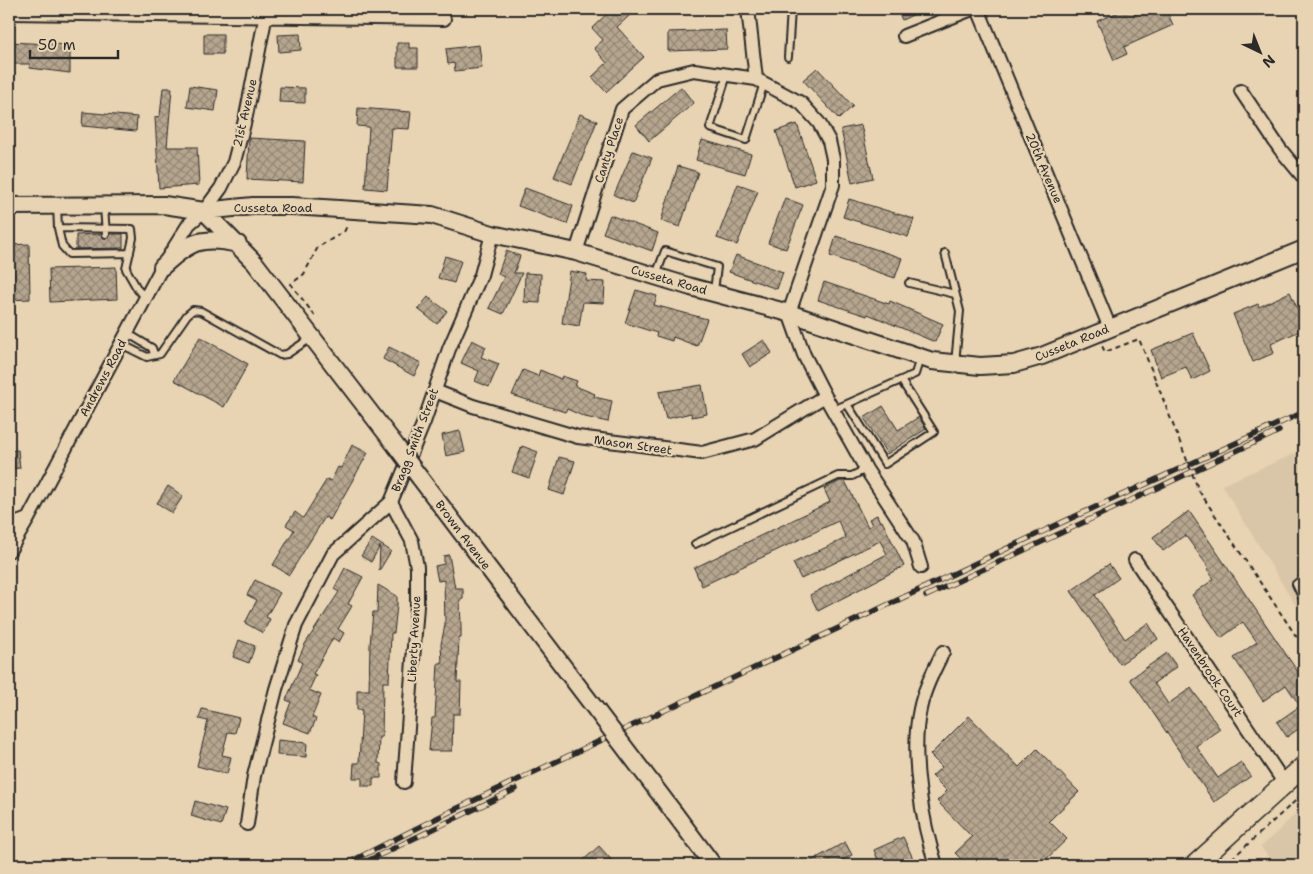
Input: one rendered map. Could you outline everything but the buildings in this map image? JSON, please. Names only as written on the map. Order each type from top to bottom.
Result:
[{"type":"main road","points":[[1195,865],[1304,766]]},
{"type":"street","points":[[748,9],[760,81]]},
{"type":"street","points":[[904,36],[972,9]]},
{"type":"street","name":"20th Avenue","points":[[978,9],[1104,331]]},
{"type":"street","points":[[9,13],[265,13],[444,19]]},
{"type":"street","name":"21st Avenue","points":[[204,210],[220,188],[234,162],[246,116],[265,13]]},
{"type":"street","name":"Canty Place","points":[[576,252],[622,109],[657,79],[694,70],[760,81],[801,103],[813,116],[828,141],[833,159],[833,185],[789,313]]},
{"type":"street","points":[[1240,91],[1280,149],[1304,178]]},
{"type":"street","name":"Cusseta Road","points":[[9,206],[164,205],[204,210],[252,206],[292,206],[432,215],[492,234],[576,252],[789,313],[920,357],[955,365],[980,366],[1014,364],[1042,356],[1304,249]]},
{"type":"street","name":"Brown Avenue","points":[[204,210],[240,245],[396,446],[713,865]]},
{"type":"street","name":"Andrews Road","points":[[9,551],[28,519],[162,267],[189,224],[204,210]]},
{"type":"street","name":"Bragg Smith Street","points":[[247,824],[254,776],[276,689],[296,625],[334,554],[391,502],[435,391],[449,349],[481,275],[492,234]]},
{"type":"street","points":[[162,267],[186,247],[208,239],[240,245]]},
{"type":"street","points":[[789,313],[804,355],[825,396],[866,469],[913,541],[921,567]]},
{"type":"street","name":"Mason Street","points":[[435,391],[473,406],[578,437],[702,454],[755,439],[825,396]]},
{"type":"street","name":"Liberty Avenue","points":[[391,502],[412,541],[417,567],[417,606],[404,782]]},
{"type":"street","points":[[9,526],[28,519]]},
{"type":"street","name":"Havenbrook Court","points":[[1135,560],[1285,784]]},
{"type":"street","points":[[936,865],[927,838],[922,809],[917,754],[919,711],[925,692],[943,652]]},
{"type":"lane","points":[[788,57],[792,9]]},
{"type":"lane","points":[[727,75],[710,128],[746,140],[760,81]]},
{"type":"lane","points":[[104,205],[106,232]]},
{"type":"lane","points":[[56,206],[62,246],[69,254],[107,251],[130,253]]},
{"type":"lane","points":[[58,228],[84,232],[132,229],[133,238],[126,269],[138,290],[146,296]]},
{"type":"lane","points":[[655,276],[665,251],[717,267],[714,292]]},
{"type":"lane","points":[[945,253],[960,311],[960,328],[955,365]]},
{"type":"lane","points":[[909,283],[955,294]]},
{"type":"lane","points":[[124,338],[147,357],[160,354],[165,350],[187,315],[193,310],[201,311],[280,355],[287,354],[312,338]]},
{"type":"lane","points":[[124,338],[152,348],[154,354]]},
{"type":"lane","points":[[833,410],[915,374],[920,357]]},
{"type":"lane","points":[[847,404],[885,464],[934,432],[901,380]]},
{"type":"lane","points":[[695,544],[838,476],[852,476],[866,469]]},
{"type":"lane","points":[[1304,578],[1296,584],[1304,601]]},
{"type":"path","points":[[316,319],[291,284],[304,274],[318,246],[344,232],[351,219]]},
{"type":"path","points":[[1104,331],[1105,352],[1139,339],[1199,491],[1304,648]]},
{"type":"path","points":[[1226,865],[1304,793]]},
{"type":"shaded area","points":[[1304,450],[1304,619],[1222,485]]},
{"type":"shaded area","points":[[1304,806],[1304,865],[1274,865],[1261,847]]},
{"type":"railway","points":[[344,865],[439,817],[1065,521],[1304,412]]},
{"type":"railway","points":[[926,596],[1279,431]]},
{"type":"railway","points":[[359,865],[516,789]]}]
